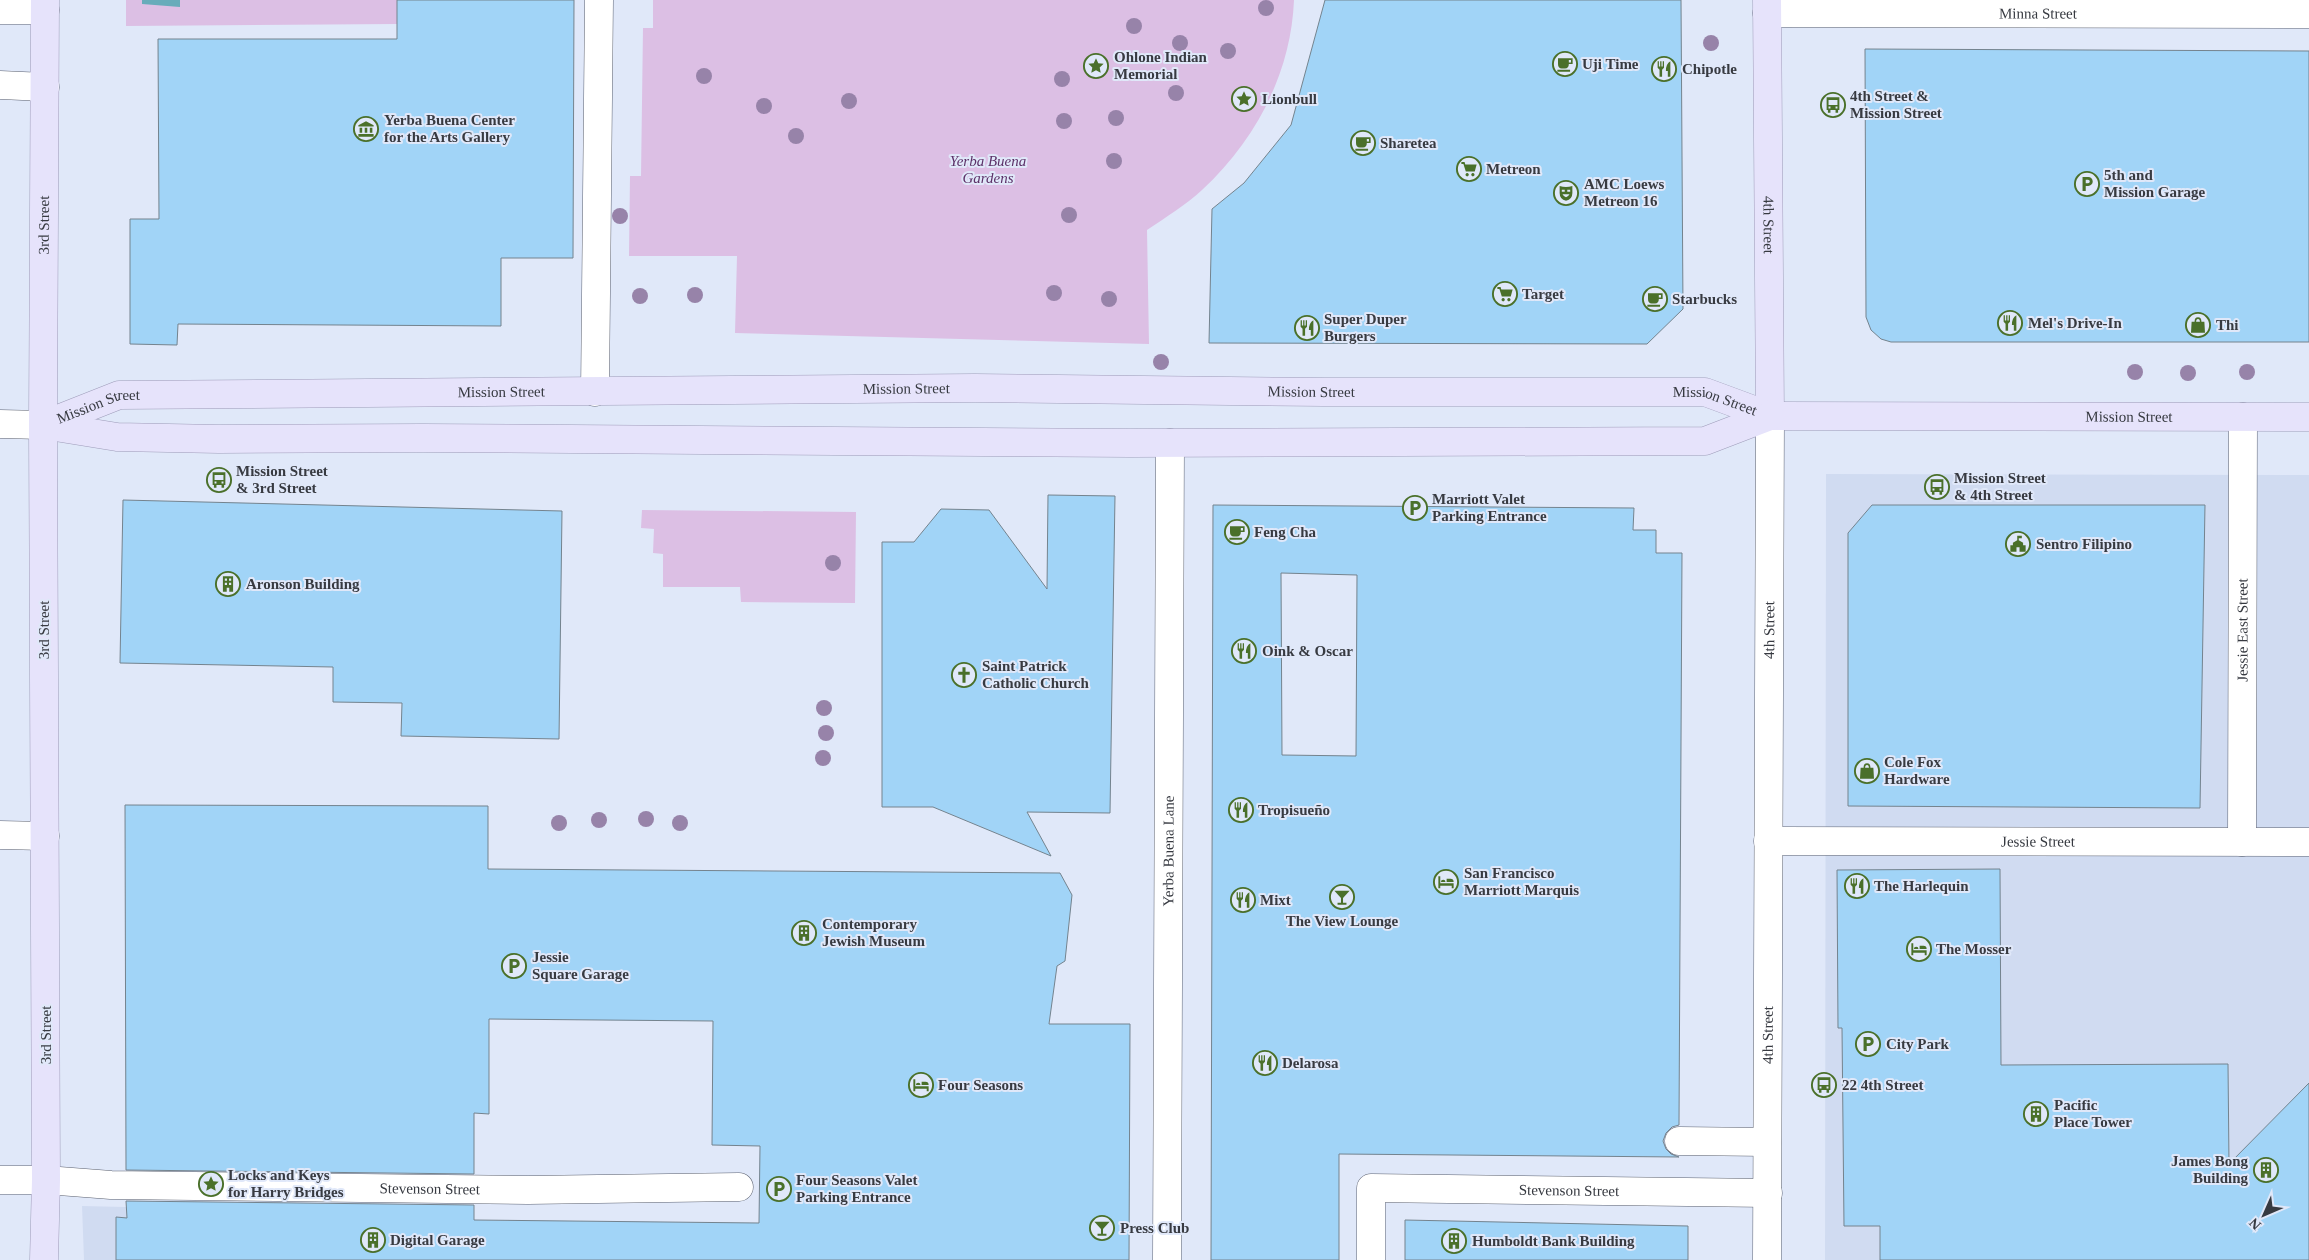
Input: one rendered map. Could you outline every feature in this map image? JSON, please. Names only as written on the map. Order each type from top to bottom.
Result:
[{"type":"main road","name":"3rd Street","points":[[44,1260],[46,1180],[45,5]]},
{"type":"main road","name":"4th Street","points":[[1767,7],[1770,416]]},
{"type":"main road","name":"Mission Street","points":[[44,425],[119,395],[985,388],[1324,392],[1706,392],[1770,416],[2309,417]]},
{"type":"main road","name":"Mission Street","points":[[44,425],[117,437],[192,438],[1170,443],[1705,442],[1770,416]]},
{"type":"street","points":[[595,392],[599,0]]},
{"type":"street","points":[[0,10],[45,5]]},
{"type":"street","name":"Minna Street","points":[[1767,7],[2309,14]]},
{"type":"street","points":[[0,86],[45,87]]},
{"type":"street","name":"4th Street","points":[[1767,1260],[1770,416]]},
{"type":"street","name":"Jessie East Street","points":[[2242,842],[2243,417]]},
{"type":"street","name":"Mission Street","points":[[0,424],[44,425]]},
{"type":"street","name":"Yerba Buena Lane","points":[[1167,1260],[1170,443]]},
{"type":"street","points":[[0,836],[45,836]]},
{"type":"street","name":"Jessie Street","points":[[1768,841],[2309,842]]},
{"type":"street","points":[[1679,1141],[1767,1142]]},
{"type":"street","name":"Stevenson Street","points":[[0,1180],[46,1180],[111,1185],[528,1190],[739,1186]]},
{"type":"street","name":"Stevenson Street","points":[[1371,1260],[1371,1188],[1768,1193]]},
{"type":"shaded area","points":[[1826,474],[2309,475],[2309,1260],[1825,1260]]},
{"type":"shaded area","points":[[82,1206],[259,1210],[261,1260],[84,1260]]},
{"type":"green space","points":[[126,0],[397,0],[397,24],[126,26]]},
{"type":"green space","name":"Yerba Buena Gardens","points":[[653,0],[1294,0],[1286,53],[1278,79],[1254,127],[1239,149],[1202,190],[1183,206],[1147,230],[1149,344],[735,333],[737,256],[629,256],[630,176],[641,176],[643,28],[653,28]]},
{"type":"green space","points":[[642,510],[856,512],[855,603],[741,602],[740,587],[663,587],[663,554],[653,553],[654,529],[641,528]]},
{"type":"water","points":[[142,0],[180,0],[180,7],[142,4]]},
{"type":"building","name":"Yerba Buena Center for the Arts Gallery","points":[[397,0],[574,0],[573,258],[501,258],[501,326],[178,324],[177,345],[130,344],[130,219],[159,219],[158,39],[397,39]]},
{"type":"building","name":"Metreon","points":[[1325,0],[1681,0],[1683,309],[1647,344],[1209,343],[1212,209],[1244,183],[1291,125]]},
{"type":"building","name":"5th and Mission Garage","points":[[1865,49],[2309,51],[2309,342],[1891,342],[1881,339],[1871,330],[1866,317]]},
{"type":"building","name":"Saint Patrick Catholic Church","points":[[1048,495],[1115,496],[1110,813],[1027,812],[1051,856],[933,807],[882,807],[882,542],[914,542],[941,509],[989,510],[1047,589]]},
{"type":"building","points":[[123,500],[562,511],[559,739],[401,736],[402,703],[333,702],[333,667],[120,663]]},
{"type":"building","name":"San Francisco Marriott Marquis","points":[[1213,505],[1634,508],[1633,530],[1656,530],[1656,553],[1682,553],[1679,1125],[1672,1127],[1666,1133],[1663,1141],[1666,1149],[1671,1154],[1679,1157],[1339,1154],[1339,1260],[1211,1260]],"holes":[[[1281,573],[1357,575],[1356,756],[1282,755]]]},
{"type":"building","points":[[1872,505],[2205,505],[2200,808],[1848,806],[1848,533]]},
{"type":"building","points":[[125,805],[488,806],[488,869],[1060,873],[1072,895],[1065,961],[1057,966],[1049,1024],[1130,1024],[1129,1260],[116,1260],[116,1217],[127,1218],[126,1201],[474,1205],[474,1220],[759,1223],[760,1146],[712,1145],[713,1021],[489,1019],[489,1114],[474,1113],[474,1174],[126,1170]]},
{"type":"building","name":"Pacific Place Tower","points":[[2000,869],[2001,1065],[2228,1064],[2229,1164],[2309,1083],[2309,1260],[1880,1260],[1880,1226],[1844,1226],[1842,1028],[1838,1028],[1837,870]]},
{"type":"building","points":[[1405,1220],[1688,1226],[1688,1260],[1405,1260]]},
{"type":"place","name":"Uji Time","points":[[1565,64]]},
{"type":"place","name":"Ohlone Indian Memorial","points":[[1096,66]]},
{"type":"place","name":"Chipotle","points":[[1664,69]]},
{"type":"place","name":"Lionbull","points":[[1244,99]]},
{"type":"place","name":"4th Street & Mission Street","points":[[1833,105]]},
{"type":"place","name":"Yerba Buena Center for the Arts Gallery","points":[[366,129]]},
{"type":"place","name":"Sharetea","points":[[1363,143]]},
{"type":"place","name":"Metreon","points":[[1469,169]]},
{"type":"place","name":"5th and Mission Garage","points":[[2087,184]]},
{"type":"place","name":"AMC Loews Metreon 16","points":[[1566,193]]},
{"type":"place","name":"Target","points":[[1505,294]]},
{"type":"place","name":"Starbucks","points":[[1655,299]]},
{"type":"place","name":"Mel's Drive-In","points":[[2010,323]]},
{"type":"place","name":"Thi","points":[[2198,325]]},
{"type":"place","name":"Super Duper Burgers","points":[[1307,328]]},
{"type":"place","name":"Mission Street & 3rd Street","points":[[219,480]]},
{"type":"place","name":"Mission Street & 4th Street","points":[[1937,487]]},
{"type":"place","name":"Marriott Valet Parking Entrance","points":[[1415,508]]},
{"type":"place","name":"Feng Cha","points":[[1237,532]]},
{"type":"place","name":"Sentro Filipino","points":[[2018,544]]},
{"type":"place","name":"Aronson Building","points":[[228,584]]},
{"type":"place","name":"Oink & Oscar","points":[[1244,651]]},
{"type":"place","name":"Saint Patrick Catholic Church","points":[[964,675]]},
{"type":"place","name":"Cole Fox Hardware","points":[[1867,771]]},
{"type":"place","name":"Tropisueño","points":[[1241,810]]},
{"type":"place","name":"San Francisco Marriott Marquis","points":[[1446,882]]},
{"type":"place","name":"The Harlequin","points":[[1857,886]]},
{"type":"place","name":"The View Lounge","points":[[1342,897]]},
{"type":"place","name":"Mixt","points":[[1243,900]]},
{"type":"place","name":"Contemporary Jewish Museum","points":[[804,933]]},
{"type":"place","name":"The Mosser","points":[[1919,949]]},
{"type":"place","name":"Jessie Square Garage","points":[[514,966]]},
{"type":"place","name":"City Park","points":[[1868,1044]]},
{"type":"place","name":"Delarosa","points":[[1265,1063]]},
{"type":"place","name":"Four Seasons","points":[[921,1085]]},
{"type":"place","name":"22 4th Street","points":[[1824,1085]]},
{"type":"place","name":"Pacific Place Tower","points":[[2036,1114]]},
{"type":"place","name":"James Bong Building","points":[[2266,1170]]},
{"type":"place","name":"Locks and Keys for Harry Bridges","points":[[211,1184]]},
{"type":"place","name":"Four Seasons Valet Parking Entrance","points":[[779,1189]]},
{"type":"place","name":"Press Club","points":[[1102,1228]]},
{"type":"place","name":"Digital Garage","points":[[373,1240]]},
{"type":"place","name":"Humboldt Bank Building","points":[[1454,1241]]}]
